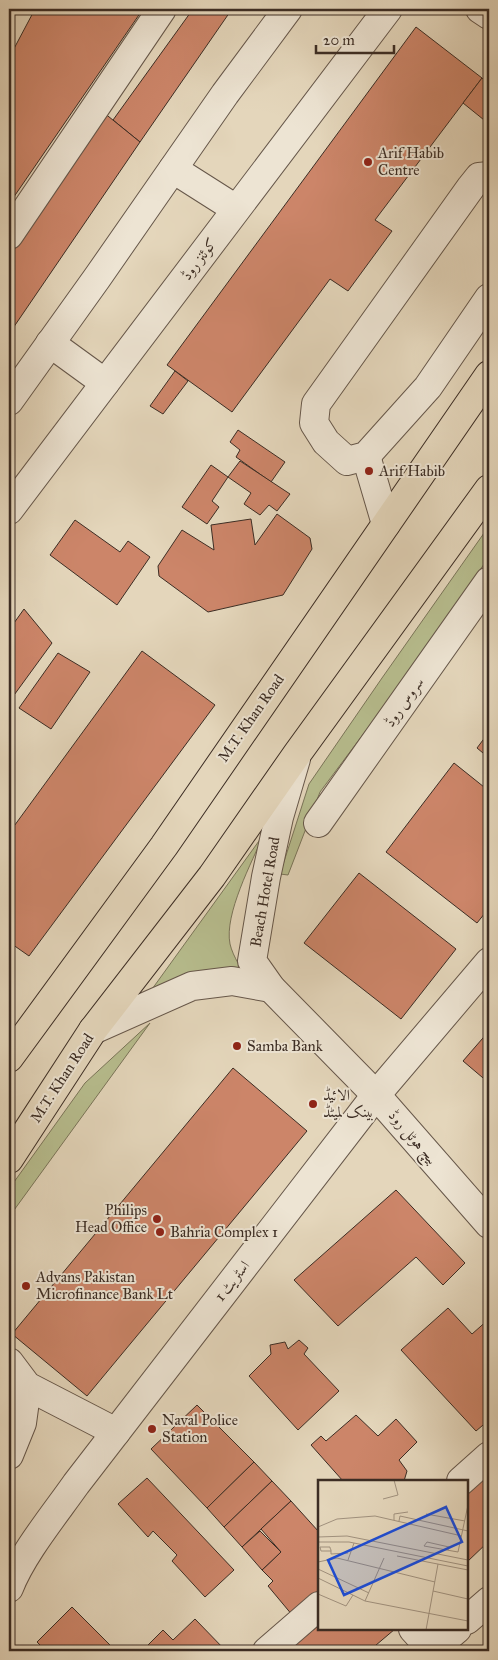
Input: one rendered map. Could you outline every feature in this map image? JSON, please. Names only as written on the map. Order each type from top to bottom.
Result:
[{"type":"highway","name":"M.T. Khan Road","points":[[9,1058],[164,846],[489,375]]},
{"type":"highway","name":"M.T. Khan Road","points":[[9,1159],[93,1030],[212,876],[297,754],[489,489]]},
{"type":"street","points":[[9,235],[162,9]]},
{"type":"street","points":[[9,400],[98,278],[225,94],[288,9]]},
{"type":"street","name":"کوئنز روڈ","points":[[9,510],[388,9]]},
{"type":"street","points":[[480,9],[489,15]]},
{"type":"street","points":[[172,170],[236,209]]},
{"type":"street","points":[[489,176],[479,178],[471,187],[316,404],[314,423],[326,442],[348,461],[366,456],[428,387],[489,298]]},
{"type":"street","points":[[50,343],[105,383]]},
{"type":"street","points":[[366,456],[386,524]]},
{"type":"street","name":"سروس روڈ","points":[[318,823],[489,581]]},
{"type":"street","name":"Beach Hotel Road","points":[[271,988],[252,961],[266,877],[279,818],[297,754]]},
{"type":"street","name":"اسٹریٹ 1","points":[[9,1588],[12,1579],[76,1484],[376,1095],[489,962]]},
{"type":"street","points":[[93,1030],[192,986],[232,981],[271,988]]},
{"type":"street","name":"بیچ ہوٹل روڈ","points":[[271,988],[376,1095],[489,1224]]},
{"type":"street","points":[[9,1362],[27,1386],[116,1432]]},
{"type":"street","points":[[9,1455],[22,1423],[27,1386]]},
{"type":"street","points":[[462,1480],[489,1456]]},
{"type":"street","points":[[468,1619],[489,1601]]},
{"type":"street","points":[[268,1651],[318,1607]]},
{"type":"street","points":[[414,1630],[431,1651],[456,1630]]},
{"type":"green space","points":[[489,526],[489,557],[397,689],[320,792],[288,875],[280,874],[309,784]]},
{"type":"green space","points":[[264,834],[240,888],[229,932],[231,949],[249,982],[193,975],[177,977],[142,1003]]},
{"type":"green space","points":[[150,1023],[9,1217],[9,1189],[85,1083]]},
{"type":"building","points":[[35,9],[143,9],[9,204],[9,58]]},
{"type":"building","points":[[193,9],[232,9],[140,142],[113,120]]},
{"type":"building","name":"Arif Habib Centre","points":[[416,27],[482,78],[375,220],[392,231],[348,291],[330,279],[232,412],[167,365]]},
{"type":"building","points":[[482,78],[489,84],[489,124],[463,103]]},
{"type":"building","points":[[103,112],[140,142],[9,334],[9,251]]},
{"type":"building","points":[[175,371],[188,381],[163,414],[150,406]]},
{"type":"building","points":[[238,430],[285,462],[271,482],[236,457],[240,450],[230,442]]},
{"type":"building","points":[[240,461],[290,494],[277,511],[269,505],[260,515],[244,504],[251,493],[228,477]]},
{"type":"building","points":[[211,465],[228,477],[212,501],[219,507],[207,524],[182,507]]},
{"type":"building","points":[[277,514],[310,538],[312,549],[283,595],[208,612],[159,576],[158,566],[182,530],[214,550],[211,525],[251,519],[255,545]]},
{"type":"building","points":[[75,520],[120,552],[128,541],[150,557],[117,605],[50,555]]},
{"type":"building","points":[[24,609],[52,643],[9,702],[9,630]]},
{"type":"building","points":[[142,651],[215,705],[29,956],[9,942],[9,833]]},
{"type":"building","points":[[58,653],[90,672],[51,729],[19,708]]},
{"type":"building","points":[[489,732],[489,758],[477,748]]},
{"type":"building","points":[[454,763],[489,791],[489,908],[477,923],[386,852]]},
{"type":"building","points":[[359,873],[456,949],[401,1019],[304,943]]},
{"type":"building","points":[[489,1031],[489,1083],[463,1061]]},
{"type":"building","name":"Bahria Complex 1","points":[[233,1068],[307,1131],[87,1396],[12,1334]]},
{"type":"building","points":[[396,1190],[465,1263],[443,1285],[416,1257],[338,1326],[294,1280]]},
{"type":"building","points":[[448,1308],[472,1334],[489,1319],[489,1420],[476,1431],[401,1350]]},
{"type":"building","points":[[299,1340],[308,1348],[304,1354],[339,1391],[298,1430],[249,1376],[271,1354],[270,1345],[285,1342],[288,1349]]},
{"type":"building","points":[[197,1405],[254,1462],[207,1508],[151,1449]]},
{"type":"building","points":[[356,1415],[378,1436],[396,1419],[417,1442],[399,1460],[407,1471],[404,1480],[342,1480],[311,1445],[321,1436],[326,1441]]},
{"type":"building","points":[[254,1462],[272,1481],[224,1527],[207,1508]]},
{"type":"building","points":[[489,1468],[489,1541],[468,1561],[468,1487]]},
{"type":"building","points":[[147,1478],[234,1570],[205,1597],[172,1561],[177,1555],[153,1531],[148,1537],[118,1504]]},
{"type":"building","points":[[272,1481],[291,1501],[242,1547],[224,1527]]},
{"type":"building","points":[[291,1501],[318,1531],[318,1595],[293,1616],[268,1586],[273,1581],[262,1570],[281,1552],[261,1529]]},
{"type":"building","points":[[260,1531],[281,1552],[262,1570],[242,1547]]},
{"type":"building","points":[[72,1607],[110,1645],[104,1651],[46,1651],[37,1642]]},
{"type":"building","points":[[195,1619],[226,1651],[151,1651],[147,1646],[163,1630],[173,1640]]},
{"type":"building","points":[[318,1626],[318,1630],[394,1630],[369,1651],[288,1651]]},
{"type":"place","name":"Arif Habib Centre","points":[[368,162]]},
{"type":"place","name":"Arif Habib","points":[[369,471]]},
{"type":"place","name":"Samba Bank","points":[[237,1046]]},
{"type":"place","name":"الائیڈ بینک لمیٹڈ","points":[[313,1104]]},
{"type":"place","name":"Philips Head Office","points":[[157,1219]]},
{"type":"place","name":"Bahria Complex 1","points":[[160,1232]]},
{"type":"place","name":"Advans Pakistan Microfinance Bank Lt","points":[[26,1286]]},
{"type":"place","name":"Naval Police Station","points":[[152,1429]]}]
